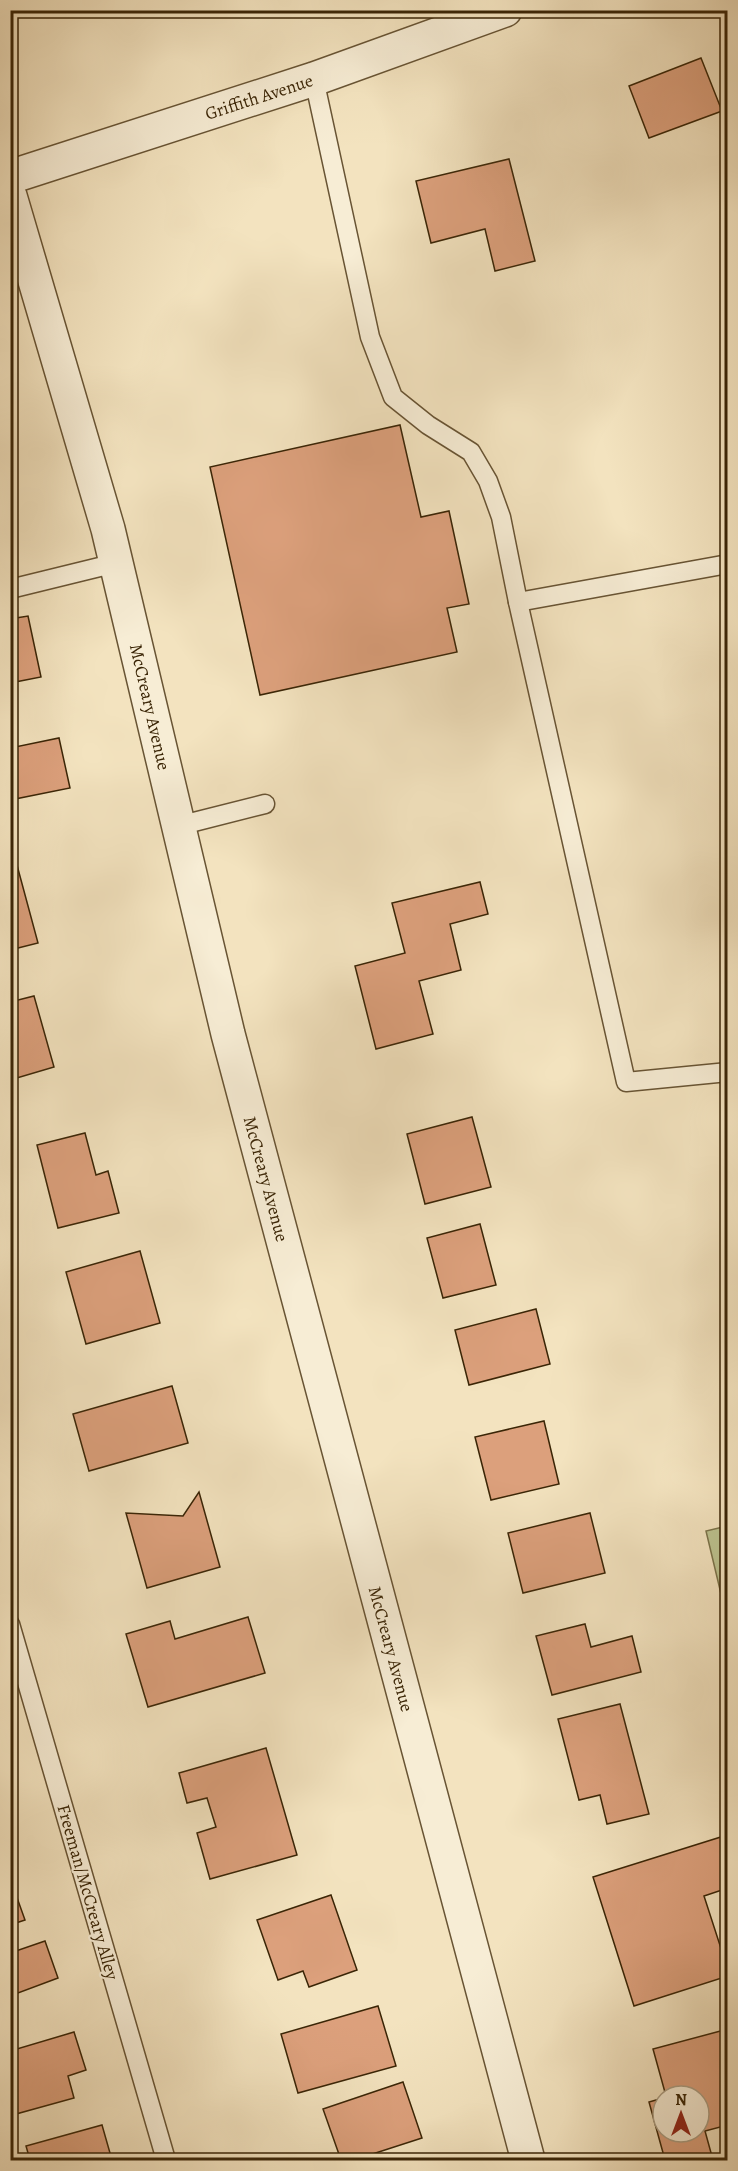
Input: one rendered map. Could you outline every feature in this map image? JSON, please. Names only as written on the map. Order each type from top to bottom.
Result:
[{"type":"street","name":"Griffith Avenue","points":[[10,177],[314,79],[505,10]]},
{"type":"street","name":"McCreary Avenue","points":[[10,196],[105,517],[231,1046],[528,2160]]},
{"type":"lane","points":[[314,79],[370,337],[393,397],[428,425],[471,452],[488,481],[501,517],[626,1082],[728,1072]]},
{"type":"lane","points":[[10,589],[116,563]]},
{"type":"lane","points":[[518,602],[728,564]]},
{"type":"lane","points":[[178,826],[265,804]]},
{"type":"lane","name":"Freeman/McCreary Alley","points":[[10,1624],[166,2160]]},
{"type":"green space","points":[[728,1526],[727,1619],[706,1531]]},
{"type":"building","points":[[701,58],[722,111],[649,138],[629,86]]},
{"type":"building","points":[[509,159],[535,261],[495,271],[485,229],[431,243],[416,181]]},
{"type":"building","points":[[400,425],[421,517],[449,511],[469,604],[447,608],[457,652],[260,695],[210,467]]},
{"type":"building","points":[[28,616],[41,677],[10,683],[10,619]]},
{"type":"building","points":[[59,738],[70,788],[10,800],[10,748]]},
{"type":"building","points":[[14,854],[38,943],[10,950],[10,855]]},
{"type":"building","points":[[480,882],[488,914],[450,924],[461,970],[419,981],[433,1034],[376,1049],[355,966],[405,953],[392,903]]},
{"type":"building","points":[[34,996],[54,1067],[10,1080],[10,1002]]},
{"type":"building","points":[[472,1117],[491,1187],[425,1204],[407,1134]]},
{"type":"building","points":[[85,1133],[96,1175],[108,1171],[119,1213],[58,1228],[37,1145]]},
{"type":"building","points":[[480,1224],[496,1285],[443,1298],[427,1238]]},
{"type":"building","points":[[140,1251],[160,1323],[86,1344],[66,1272]]},
{"type":"building","points":[[536,1309],[550,1364],[469,1385],[455,1330]]},
{"type":"building","points":[[172,1386],[188,1443],[89,1471],[73,1414]]},
{"type":"building","points":[[544,1421],[559,1484],[491,1500],[475,1437]]},
{"type":"building","points":[[199,1492],[220,1567],[147,1588],[126,1513],[183,1516]]},
{"type":"building","points":[[590,1513],[605,1573],[523,1593],[508,1533]]},
{"type":"building","points":[[248,1617],[265,1673],[148,1707],[126,1634],[170,1621],[175,1639]]},
{"type":"building","points":[[585,1624],[591,1647],[632,1636],[641,1672],[552,1695],[536,1636]]},
{"type":"building","points":[[620,1704],[649,1814],[607,1824],[600,1795],[579,1800],[558,1719]]},
{"type":"building","points":[[266,1748],[297,1855],[210,1879],[197,1833],[216,1827],[207,1798],[187,1803],[179,1773]]},
{"type":"building","points":[[724,1836],[728,1847],[728,1888],[704,1896],[728,1976],[634,2006],[593,1877]]},
{"type":"building","points":[[10,1878],[25,1920],[10,1925]]},
{"type":"building","points":[[331,1895],[357,1970],[309,1987],[303,1971],[278,1980],[257,1920]]},
{"type":"building","points":[[45,1941],[58,1978],[10,1996],[10,1953]]},
{"type":"building","points":[[378,2006],[396,2066],[298,2093],[281,2034]]},
{"type":"building","points":[[728,2029],[728,2125],[711,2129],[711,2084],[663,2084],[653,2049]]},
{"type":"building","points":[[74,2032],[86,2070],[68,2076],[74,2098],[16,2114],[10,2095],[10,2051]]},
{"type":"building","points":[[403,2082],[422,2138],[354,2160],[341,2160],[323,2109]]},
{"type":"building","points":[[102,2125],[112,2160],[30,2160],[26,2146]]},
{"type":"building","points":[[661,2144],[709,2144],[713,2160],[665,2160]]}]
